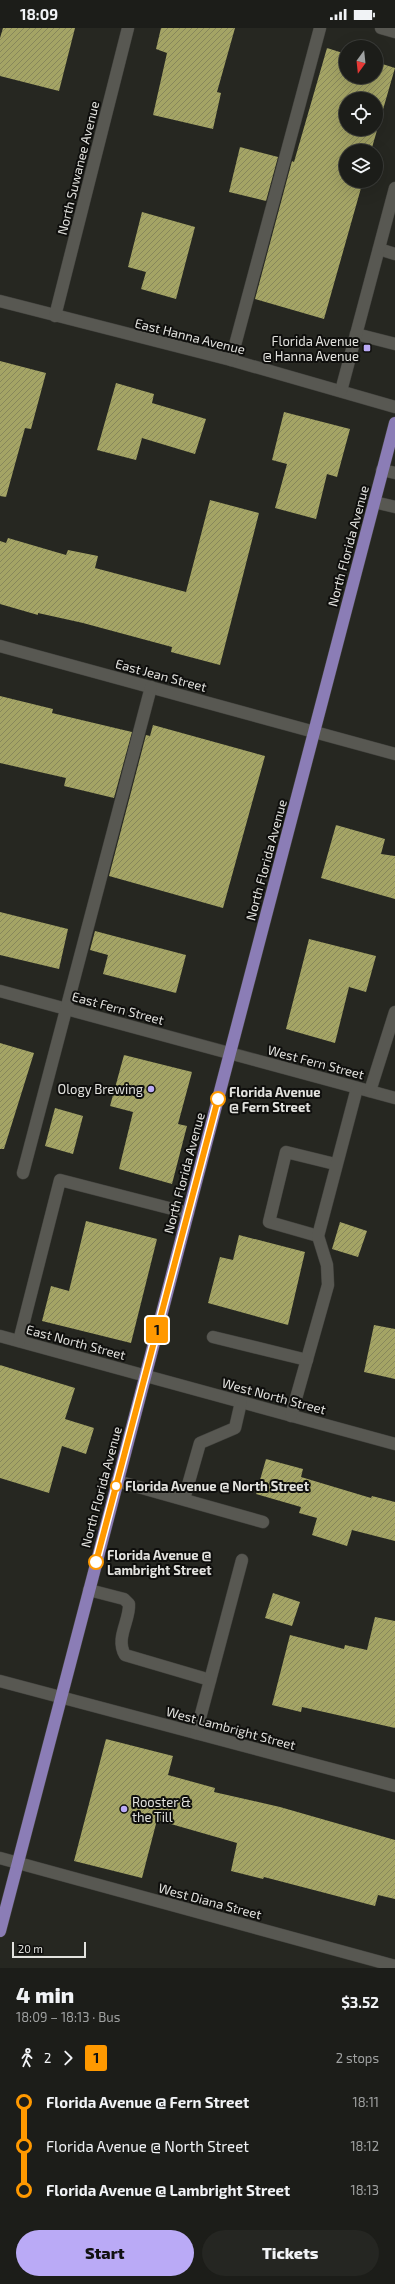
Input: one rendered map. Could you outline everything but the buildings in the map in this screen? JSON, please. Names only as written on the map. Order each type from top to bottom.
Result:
[{"type":"main road","name":"North Florida Avenue","points":[[0,1931],[60,1697],[395,423]]},
{"type":"street","name":"North Suwanee Avenue","points":[[55,316],[128,28]]},
{"type":"street","points":[[231,360],[320,28]]},
{"type":"street","points":[[381,28],[394,31]]},
{"type":"street","points":[[341,391],[395,188]]},
{"type":"street","points":[[379,249],[395,254]]},
{"type":"street","name":"East Hanna Avenue","points":[[0,301],[231,360],[395,406]]},
{"type":"street","points":[[356,334],[395,344]]},
{"type":"street","points":[[382,470],[395,473]]},
{"type":"street","points":[[374,502],[395,507]]},
{"type":"street","name":"East Jean Street","points":[[0,646],[395,754]]},
{"type":"street","points":[[23,1173],[151,687]]},
{"type":"street","name":"East Fern Street","points":[[0,991],[230,1053]]},
{"type":"street","points":[[370,1091],[395,1012]]},
{"type":"street","name":"West Fern Street","points":[[230,1053],[395,1098]]},
{"type":"street","points":[[291,1416],[328,1285],[327,1265],[318,1236],[335,1164],[357,1088]]},
{"type":"street","points":[[318,1236],[269,1222],[286,1152],[335,1164]]},
{"type":"street","points":[[19,1341],[60,1180],[188,1213]]},
{"type":"street","name":"East North Street","points":[[0,1336],[145,1376]]},
{"type":"street","points":[[213,1337],[307,1360]]},
{"type":"street","name":"West North Street","points":[[145,1376],[395,1444]]},
{"type":"street","points":[[184,1500],[200,1443],[235,1428],[241,1402]]},
{"type":"street","points":[[117,1481],[263,1522]]},
{"type":"street","points":[[196,1733],[242,1560]]},
{"type":"street","points":[[89,1590],[124,1599],[129,1604],[129,1611],[121,1642],[121,1648],[125,1655],[210,1680]]},
{"type":"street","name":"West Lambright Street","points":[[0,1681],[395,1786]]},
{"type":"street","name":"West Diana Street","points":[[0,1858],[394,1967]]},
{"type":"bus line","name":"1","points":[[96,1562],[218,1099]]},
{"type":"place","name":"Florida Avenue @ Hanna Avenue","points":[[367,348]]},
{"type":"place","name":"Ology Brewing","points":[[151,1089]]},
{"type":"place","name":"Florida Avenue @ Fern Street","points":[[218,1099]]},
{"type":"place","name":"Florida Avenue @ North Street","points":[[116,1486]]},
{"type":"place","name":"Florida Avenue @ Lambright Street","points":[[96,1562]]},
{"type":"place","name":"Rooster & the Till","points":[[124,1809]]}]
